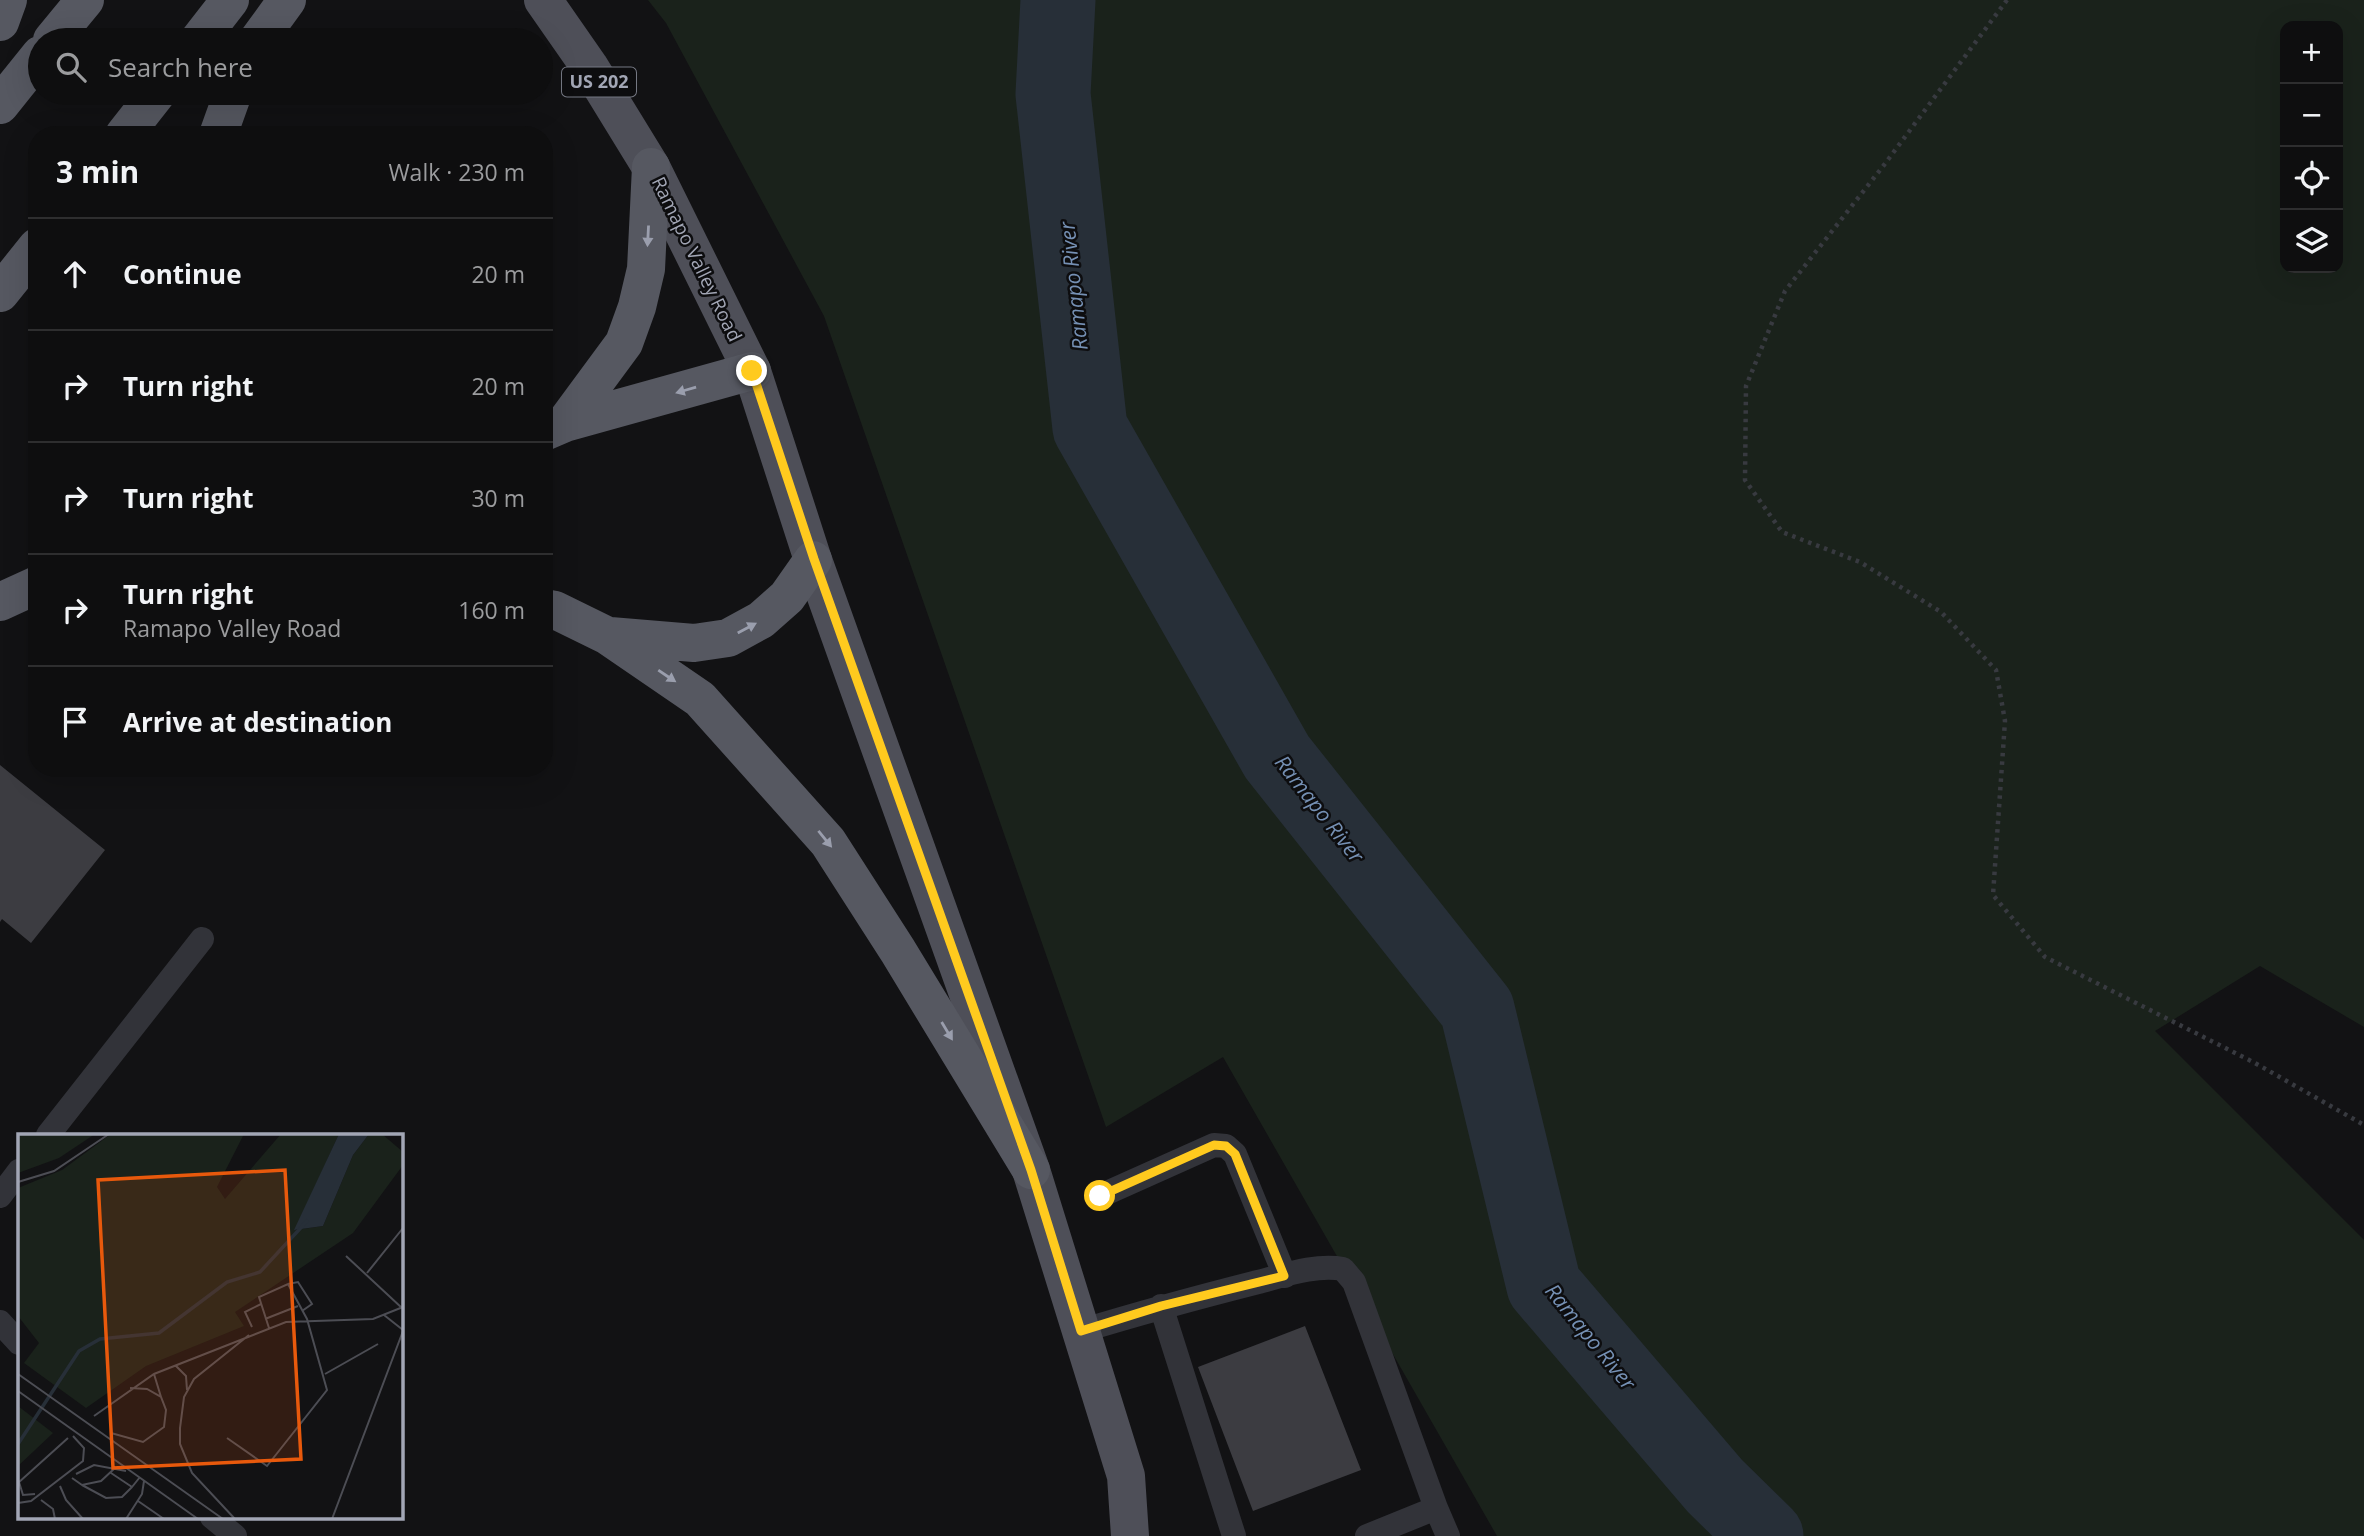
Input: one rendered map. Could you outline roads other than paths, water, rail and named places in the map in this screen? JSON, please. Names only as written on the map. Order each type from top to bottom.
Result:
[{"type":"highway","points":[[62,28],[85,0]]},
{"type":"highway","points":[[208,28],[230,0]]},
{"type":"highway","points":[[267,28],[287,0]]},
{"type":"highway","points":[[0,105],[28,70]]},
{"type":"highway","points":[[131,126],[148,105]]},
{"type":"highway","points":[[221,126],[229,105]]},
{"type":"highway","points":[[555,428],[624,343],[637,307],[646,268],[651,167]]},
{"type":"highway","points":[[0,293],[28,258]]},
{"type":"highway","points":[[555,428],[752,371]]},
{"type":"highway","points":[[608,636],[694,643],[728,638],[761,621],[787,597],[814,559]]},
{"type":"highway","points":[[0,602],[28,588]]},
{"type":"highway","points":[[553,610],[608,636],[700,699],[828,842],[898,951],[1031,1170]]},
{"type":"main road","name":"Ramapo Valley Road","points":[[543,0],[589,66],[651,167],[752,371],[814,559],[1031,1170],[1126,1476],[1130,1536]]},
{"type":"lane","points":[[49,1134],[202,939]]},
{"type":"lane","points":[[1100,1196],[1214,1145],[1226,1146],[1235,1154],[1284,1276]]},
{"type":"lane","points":[[0,1196],[18,1172]]},
{"type":"lane","points":[[1081,1331],[1161,1306],[1284,1276],[1329,1266],[1343,1269],[1354,1282],[1448,1536]]},
{"type":"lane","points":[[1161,1306],[1234,1536]]},
{"type":"lane","points":[[0,1322],[18,1342]]},
{"type":"lane","points":[[1367,1536],[1437,1507]]},
{"type":"lane","points":[[213,1518],[235,1536]]},
{"type":"waterway","name":"Ramapo River","points":[[1058,0],[1053,94],[1090,428],[1277,757],[1477,1009],[1544,1286],[1715,1486],[1766,1536]]}]
